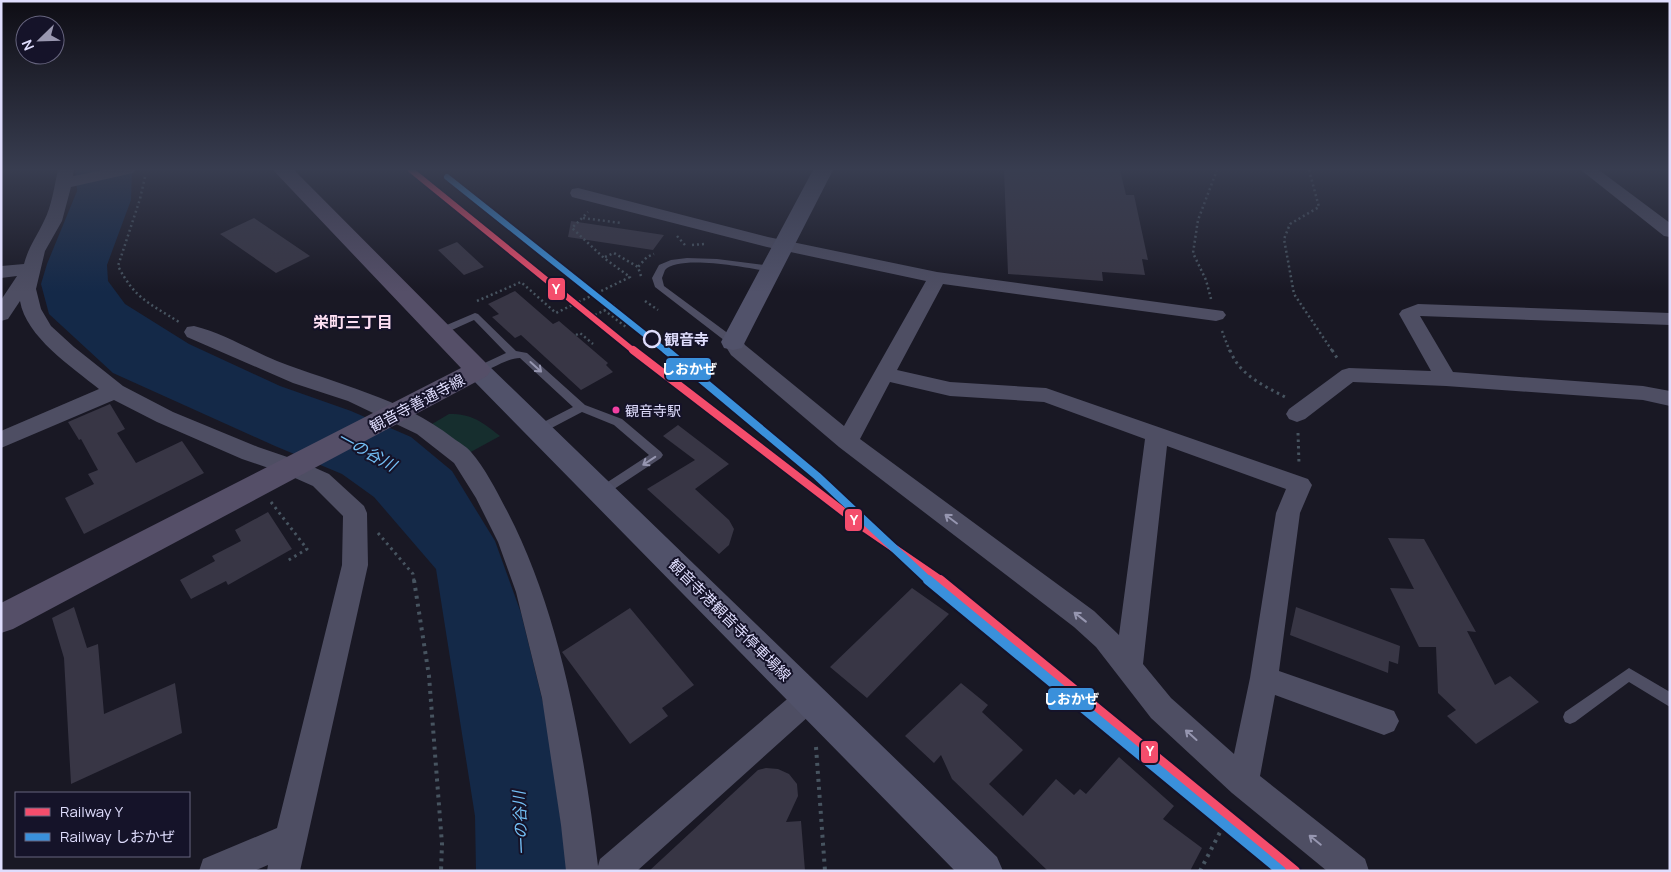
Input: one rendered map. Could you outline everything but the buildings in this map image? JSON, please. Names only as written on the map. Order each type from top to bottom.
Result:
[{"type":"main road","name":"観音寺善通寺線","points":[[1,619],[294,468],[478,370],[322,211]]},
{"type":"main road","points":[[733,342],[802,211]]},
{"type":"main road","name":"観音寺港観音寺停車場線","points":[[478,370],[983,871]]},
{"type":"street","points":[[56,211],[36,251],[27,289],[31,308],[44,330],[67,352],[115,390],[165,417],[250,453],[294,468],[321,480],[355,512],[354,565],[283,871]]},
{"type":"street","points":[[650,211],[784,245],[938,278],[1216,315]]},
{"type":"street","points":[[1642,211],[1670,232]]},
{"type":"street","points":[[1,272],[31,269]]},
{"type":"street","points":[[1,315],[31,269]]},
{"type":"street","points":[[846,441],[938,278]]},
{"type":"street","points":[[1446,379],[1409,314],[1418,310],[1670,319]]},
{"type":"street","points":[[194,332],[300,378],[356,396],[426,428],[462,457],[486,493],[511,542],[529,592],[556,698],[577,825],[582,871]]},
{"type":"street","points":[[733,342],[738,350],[846,441],[1084,619],[1106,639],[1160,708],[1243,782],[1352,871]]},
{"type":"street","points":[[885,374],[950,389],[1046,395],[1300,485],[1288,513],[1264,678],[1243,782]]},
{"type":"street","points":[[1297,414],[1349,375],[1446,379],[1643,393],[1670,399]]},
{"type":"street","points":[[1,440],[115,390]]},
{"type":"street","points":[[1129,667],[1157,435]]},
{"type":"street","points":[[1264,678],[1384,721]]},
{"type":"street","points":[[612,871],[809,698]]},
{"type":"street","points":[[215,871],[292,838]]},
{"type":"lane","points":[[733,342],[660,287],[657,278],[660,270],[663,265],[675,262],[699,261],[771,269]]},
{"type":"lane","points":[[439,332],[474,316],[513,354]]},
{"type":"lane","points":[[478,370],[513,354],[523,355],[581,408],[618,422],[657,455],[600,492]]},
{"type":"lane","points":[[538,430],[581,408]]},
{"type":"lane","points":[[1570,717],[1630,674],[1670,700]]},
{"type":"path","points":[[136,211],[118,266],[126,282],[138,298],[194,332]]},
{"type":"path","points":[[486,297],[521,282],[556,313],[630,277],[604,258],[572,228],[588,211]]},
{"type":"path","points":[[1313,211],[1290,224],[1284,239],[1294,294],[1349,375]]},
{"type":"path","points":[[604,258],[614,253],[626,262],[638,267]]},
{"type":"path","points":[[645,301],[658,310]]},
{"type":"path","points":[[595,314],[615,305]]},
{"type":"path","points":[[604,310],[626,327]]},
{"type":"path","points":[[576,335],[580,334],[592,344]]},
{"type":"path","points":[[1297,414],[1300,485]]},
{"type":"path","points":[[269,499],[307,550],[287,560]]},
{"type":"path","points":[[355,512],[372,526],[413,574],[429,676],[442,844],[442,871]]},
{"type":"path","points":[[816,744],[824,871]]},
{"type":"path","points":[[1200,871],[1229,817],[1243,782]]},
{"type":"green space","points":[[449,414],[471,417],[500,436],[467,454],[432,424]]},
{"type":"water","name":"一の谷川","points":[[69,211],[127,211],[107,265],[108,281],[125,304],[189,344],[280,386],[351,411],[411,437],[452,471],[495,541],[521,613],[545,711],[568,871],[476,871],[475,816],[436,569],[374,497],[342,474],[113,373],[49,314],[41,284],[47,264]]},
{"type":"rail line","name":"Y","points":[[461,211],[590,317],[766,454],[866,529],[943,582],[1295,871]]},
{"type":"rail line","name":"しおかぜ","points":[[490,211],[618,311],[762,430],[817,476],[937,589],[1281,871]]},
{"type":"place","name":"観音寺","points":[[652,339]]},
{"type":"place","name":"観音寺駅","points":[[616,410]]},
{"type":"district","name":"栄町三丁目","points":[[353,322]]}]
